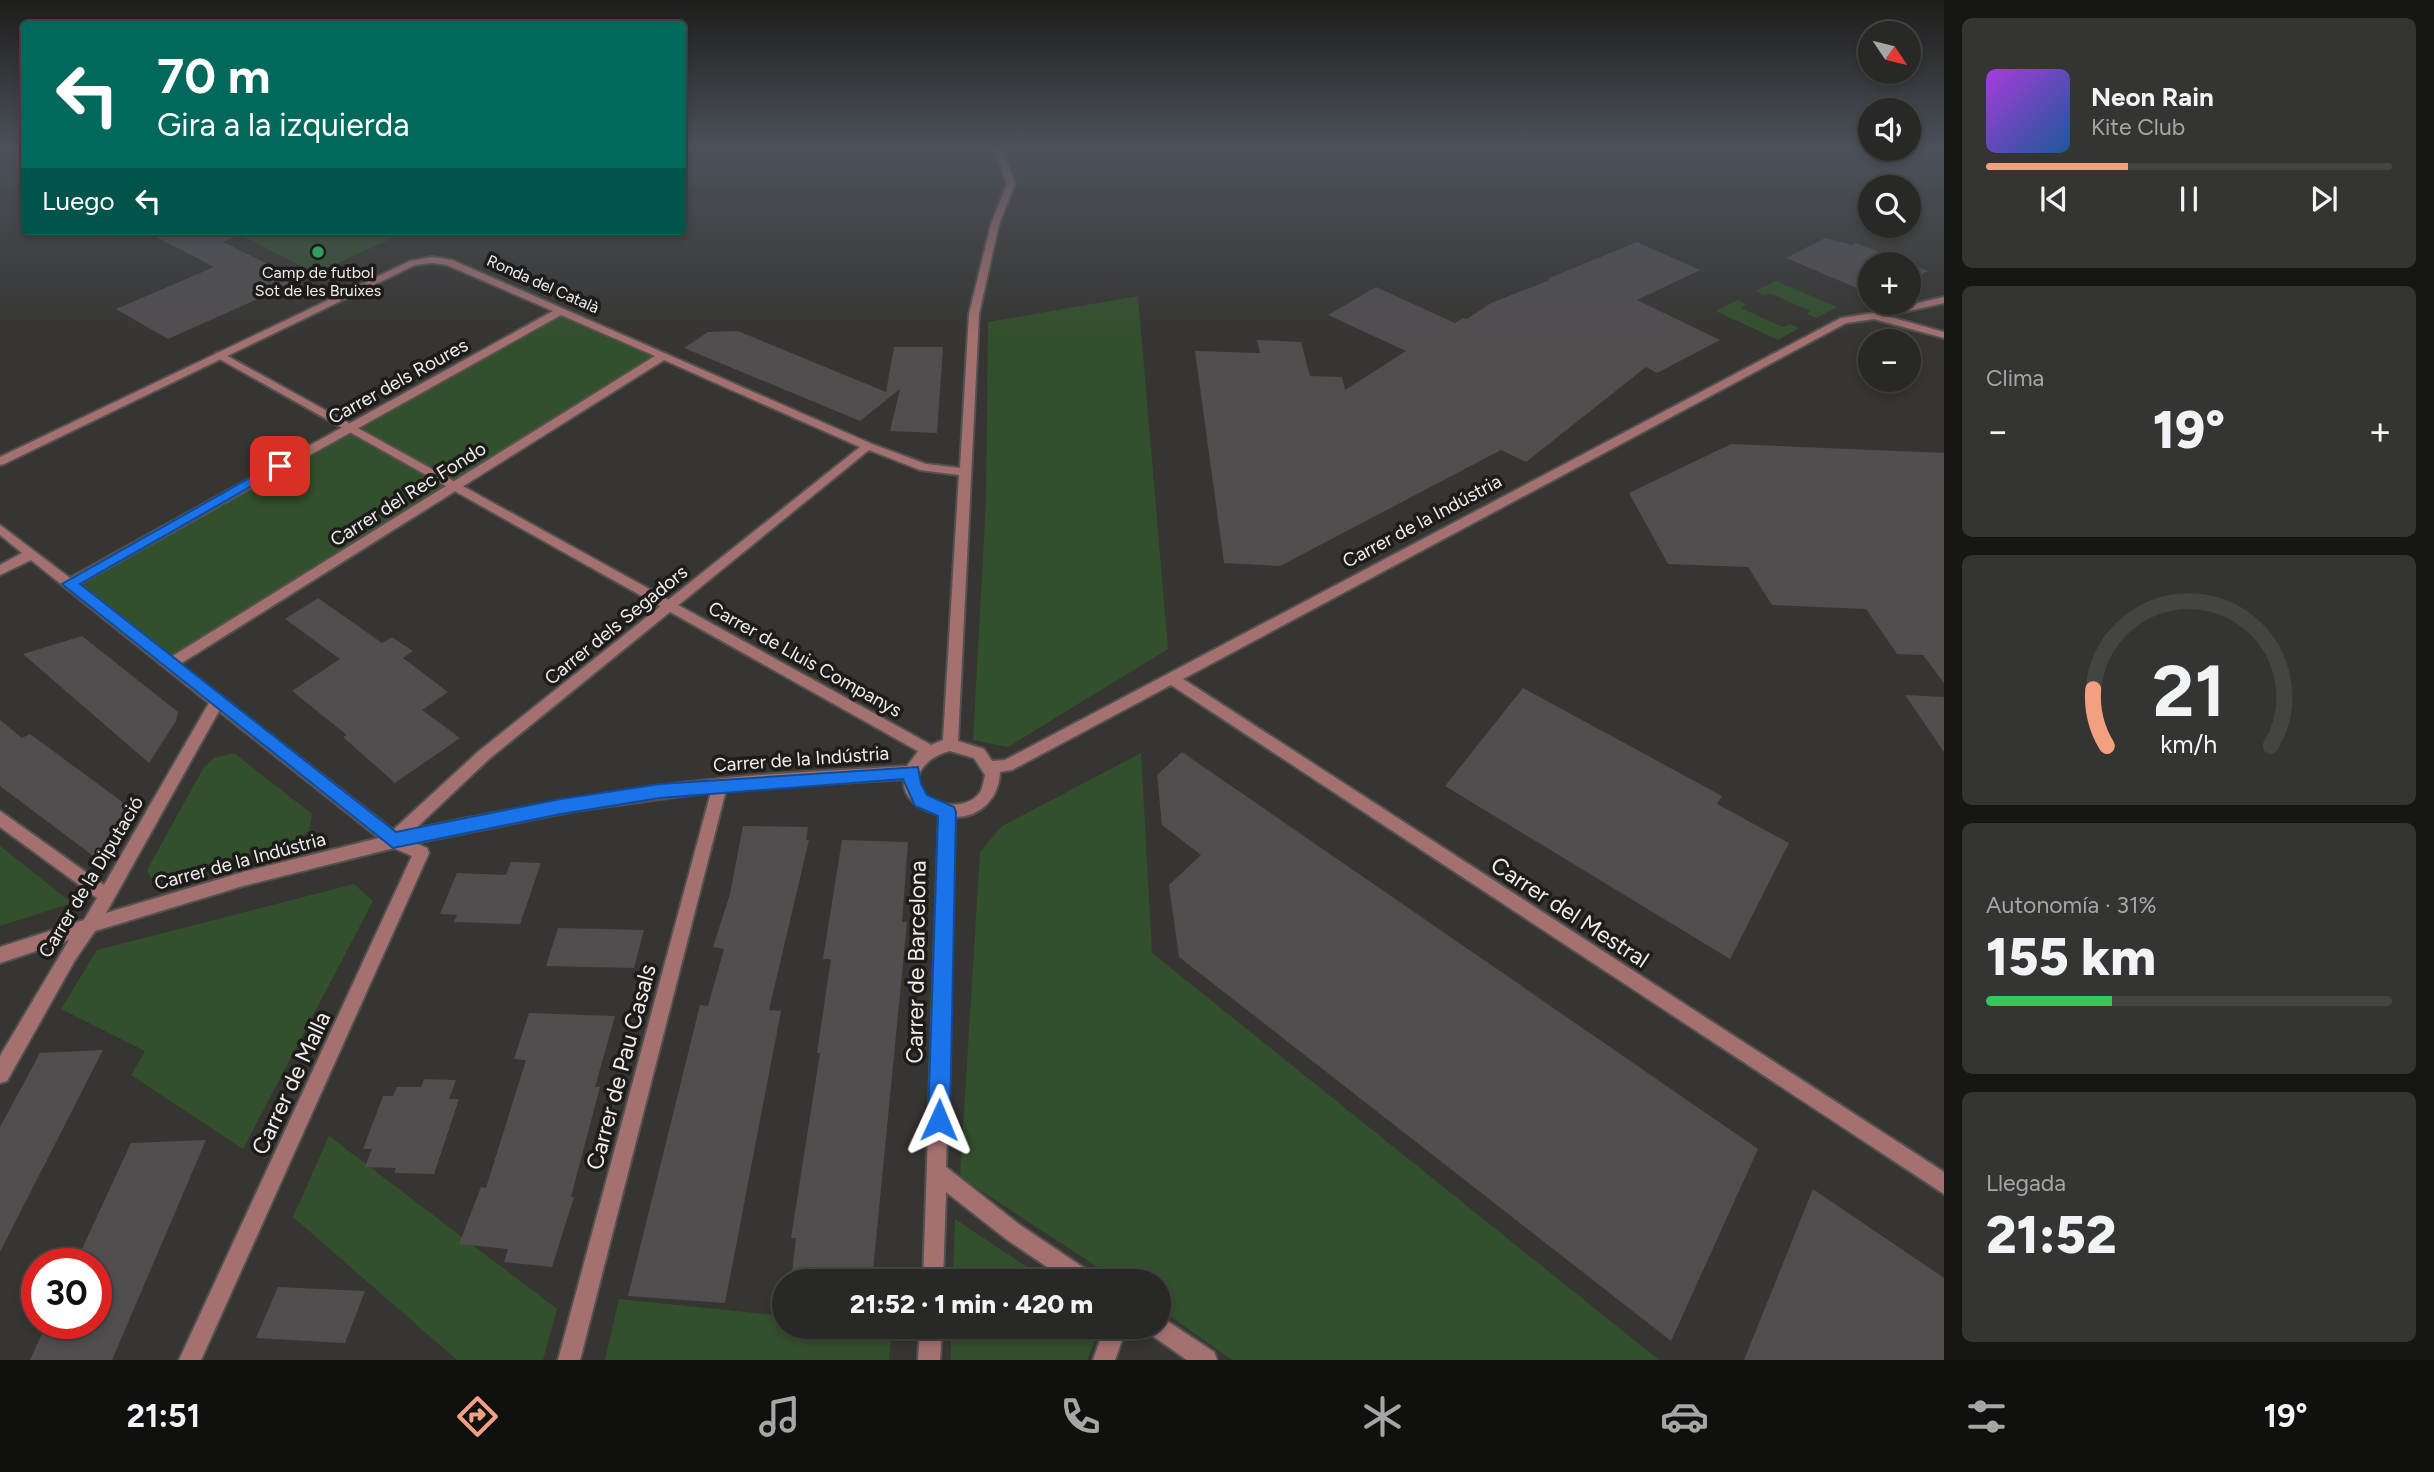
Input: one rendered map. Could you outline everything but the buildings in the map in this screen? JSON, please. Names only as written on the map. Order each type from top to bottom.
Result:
[{"type":"street","points":[[950,745],[974,314],[1000,210]]},
{"type":"street","name":"Ronda del Català","points":[[0,461],[423,261],[449,262],[868,446],[924,467],[965,472]]},
{"type":"street","name":"Carrer de la Indústria","points":[[990,767],[1007,766],[1844,320],[1944,300]]},
{"type":"street","name":"Carrer dels Roures","points":[[69,584],[560,311]]},
{"type":"street","points":[[1874,316],[1944,335]]},
{"type":"street","name":"Carrer de Lluis Companys","points":[[220,355],[930,751]]},
{"type":"street","name":"Carrer del Rec Fondo","points":[[171,663],[663,356]]},
{"type":"street","name":"Carrer dels Segadors","points":[[393,840],[484,755],[868,446]]},
{"type":"street","points":[[0,529],[393,840]]},
{"type":"street","points":[[0,570],[31,554]]},
{"type":"street","name":"Carrer del Mestral","points":[[1171,678],[1944,1184]]},
{"type":"street","name":"Carrer de la Diputació","points":[[0,1074],[69,954],[107,896],[218,700]]},
{"type":"street","points":[[950,745],[970,748],[990,767],[993,781],[981,802],[966,810],[947,812],[921,800],[912,784],[912,772],[922,756],[950,745]]},
{"type":"street","name":"Carrer de la Indústria","points":[[0,954],[91,923],[393,840],[561,807],[720,786],[912,772]]},
{"type":"street","name":"Carrer de Pau Casals","points":[[569,1360],[720,786]]},
{"type":"street","name":"Carrer de Barcelona","points":[[934,1269],[947,812]]},
{"type":"street","points":[[0,818],[107,896]]},
{"type":"street","name":"Carrer de Malla","points":[[190,1360],[414,872],[421,853],[393,840]]},
{"type":"street","points":[[938,1173],[1013,1231],[1068,1269]]},
{"type":"street","points":[[1171,1335],[1206,1360]]},
{"type":"street","points":[[929,1360],[930,1339]]},
{"type":"street","points":[[1104,1360],[1111,1339]]},
{"type":"green space","name":"Camp de futbol Sot de les Bruixes","points":[[240,235],[399,235],[316,273]]},
{"type":"green space","points":[[1776,281],[1837,307],[1816,318],[1807,314],[1810,311],[1769,293],[1764,295],[1755,291]]},
{"type":"green space","points":[[1138,296],[1168,649],[1008,747],[973,740],[986,502],[988,322]]},
{"type":"green space","points":[[1738,300],[1746,304],[1741,308],[1783,327],[1789,324],[1799,328],[1778,340],[1716,311]]},
{"type":"green space","points":[[560,311],[663,356],[171,663],[69,584]]},
{"type":"green space","points":[[234,753],[312,814],[309,831],[296,841],[161,878],[151,878],[147,870],[204,767],[214,758]]},
{"type":"green space","points":[[1141,753],[1152,953],[1659,1360],[1232,1360],[1171,1317],[1171,1269],[1101,1269],[960,1177],[980,852],[1002,826]]},
{"type":"green space","points":[[0,846],[72,903],[0,926]]},
{"type":"green space","points":[[354,884],[373,901],[243,1149],[131,1075],[145,1051],[61,1009],[97,950]]},
{"type":"green space","points":[[329,1136],[557,1309],[543,1360],[457,1360],[293,1217]]},
{"type":"green space","points":[[955,1219],[1030,1269],[953,1269]]},
{"type":"green space","points":[[619,1299],[772,1315],[772,1339],[891,1339],[889,1360],[605,1360]]},
{"type":"green space","points":[[951,1339],[1096,1339],[1087,1360],[951,1360]]},
{"type":"place","name":"Camp de futbol Sot de les Bruixes","points":[[318,252]]},
{"type":"route","points":[[280,466],[69,584],[393,840],[561,807],[660,791],[912,772],[912,784],[921,800],[926,805],[947,812],[943,881],[939,1120]]}]
